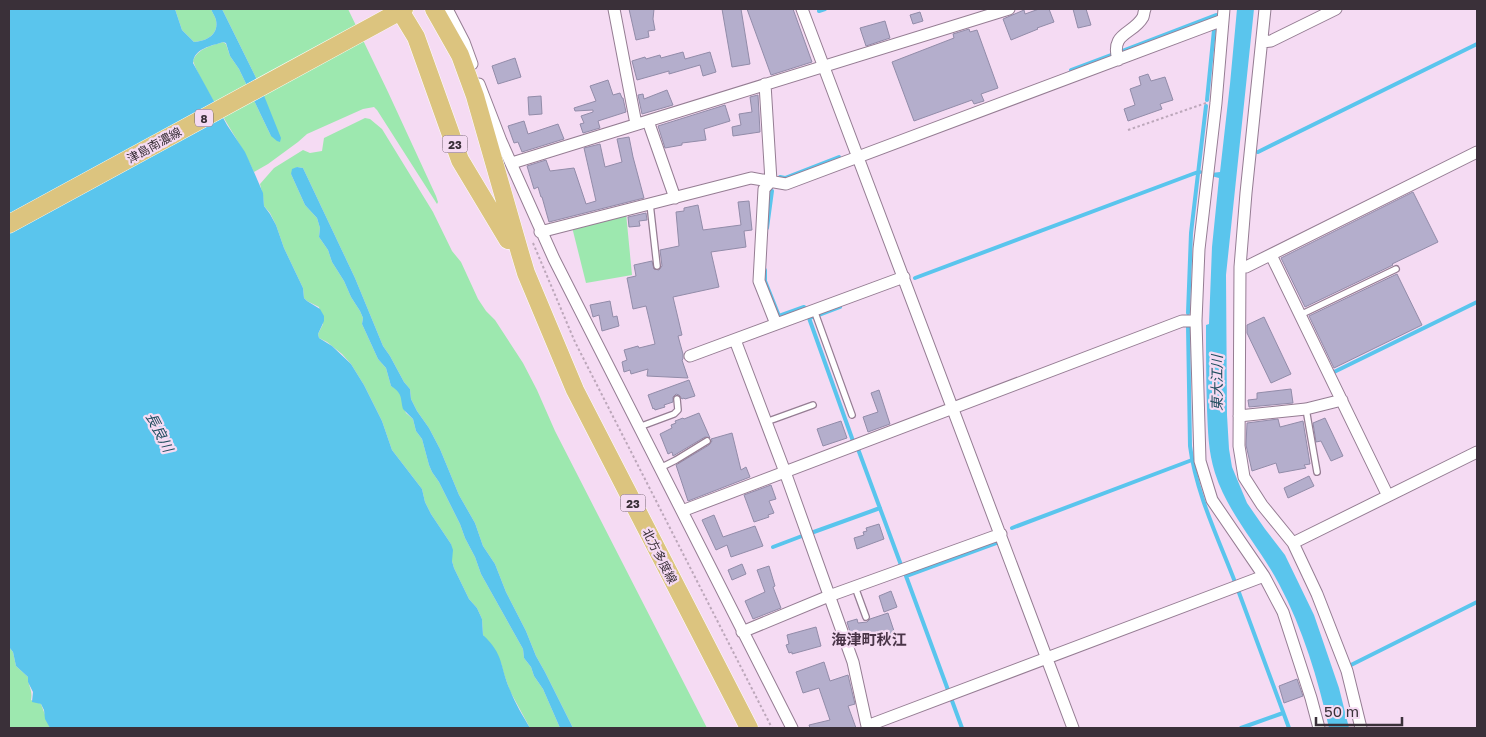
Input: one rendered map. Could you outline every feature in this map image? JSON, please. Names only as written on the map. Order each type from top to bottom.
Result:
[{"type":"main road","name":"23","points":[[401,9],[416,37],[460,160],[496,218],[526,273]]},
{"type":"main road","name":"津島南濃線","points":[[9,224],[401,9]]},
{"type":"main road","points":[[434,9],[460,55],[475,96],[526,273]]},
{"type":"main road","name":"北方多度線","points":[[526,273],[575,390],[749,728]]},
{"type":"street","points":[[447,9],[464,42],[501,141],[512,163],[535,234],[639,427],[792,728]]},
{"type":"street","points":[[614,9],[636,124]]},
{"type":"street","points":[[802,9],[1074,728]]},
{"type":"street","points":[[512,163],[1009,9]]},
{"type":"street","points":[[1118,60],[1115,50],[1116,44],[1120,37],[1143,18],[1145,9]]},
{"type":"street","points":[[1265,9],[1240,267],[1239,446],[1244,477],[1262,505],[1293,543],[1317,594],[1347,671],[1362,728]]},
{"type":"street","points":[[1262,42],[1270,41],[1336,9]]},
{"type":"street","points":[[535,234],[751,178],[786,184],[1118,60],[1223,14],[1216,104],[1199,249],[1196,321],[1200,461],[1212,500],[1264,576],[1283,612],[1319,728]]},
{"type":"street","points":[[765,84],[771,181],[764,189],[759,281],[776,324]]},
{"type":"street","points":[[648,120],[675,198]]},
{"type":"street","points":[[1240,267],[1246,267],[1477,152]]},
{"type":"street","points":[[1270,255],[1388,496]]},
{"type":"street","points":[[690,356],[904,277]]},
{"type":"street","points":[[682,511],[1182,321],[1196,321]]},
{"type":"street","points":[[735,340],[785,472],[853,662],[867,727],[1264,576]]},
{"type":"street","points":[[1238,416],[1306,410],[1342,400]]},
{"type":"street","points":[[1293,543],[1477,452]]},
{"type":"street","points":[[742,632],[830,596],[1001,534]]},
{"type":"lane","points":[[650,204],[657,266]]},
{"type":"lane","points":[[1300,316],[1396,269]]},
{"type":"lane","points":[[814,310],[852,414]]},
{"type":"lane","points":[[639,427],[674,414],[678,410],[677,399]]},
{"type":"lane","points":[[766,422],[813,406]]},
{"type":"lane","points":[[1306,410],[1317,472]]},
{"type":"lane","points":[[660,468],[707,441]]},
{"type":"lane","points":[[855,587],[866,617]]},
{"type":"path","points":[[1128,130],[1204,103],[1216,104]]},
{"type":"path","points":[[535,234],[575,342],[772,728]]},
{"type":"green space","points":[[175,9],[211,9],[216,20],[216,30],[207,39],[194,42],[182,30]]},
{"type":"green space","points":[[222,9],[348,9],[436,196],[437,204],[374,107],[363,109],[307,134],[268,164],[254,172],[205,86],[193,61],[198,53],[205,48],[223,42],[226,44],[230,56],[239,69],[271,136],[267,105],[261,88]]},
{"type":"green space","points":[[365,118],[370,119],[382,129],[433,212],[452,251],[461,262],[478,299],[495,320],[523,363],[555,431],[707,728],[573,728],[536,656],[495,564],[483,546],[475,523],[459,495],[440,449],[411,399],[410,389],[383,346],[355,278],[303,168],[297,167],[291,174],[305,205],[317,218],[320,228],[319,237],[328,250],[332,262],[360,311],[363,318],[362,324],[378,359],[386,368],[391,386],[398,390],[402,396],[402,403],[406,413],[413,419],[416,431],[422,439],[432,472],[460,524],[481,574],[523,649],[524,658],[543,689],[560,728],[530,728],[510,691],[501,663],[483,635],[482,619],[477,608],[469,599],[454,568],[451,544],[431,514],[425,502],[422,489],[392,450],[382,421],[351,364],[342,354],[319,338],[318,334],[323,324],[319,307],[304,298],[303,288],[284,248],[276,225],[264,206],[260,184],[274,168],[303,150],[310,153],[322,151],[324,138]]},
{"type":"green space","points":[[626,213],[632,275],[586,283],[572,227]]},
{"type":"green space","points":[[9,647],[13,652],[16,666],[28,677],[31,700],[41,704],[50,728],[9,728]]},
{"type":"water","name":"長良川","points":[[9,9],[175,9],[182,30],[194,42],[207,39],[214,33],[216,30],[216,20],[211,9],[222,9],[261,88],[281,138],[280,142],[271,136],[239,69],[230,56],[226,43],[223,42],[209,46],[200,51],[194,58],[193,63],[227,125],[245,152],[263,193],[264,206],[276,225],[284,248],[303,288],[304,298],[320,309],[324,316],[324,321],[318,334],[319,338],[332,346],[351,364],[382,421],[392,450],[422,489],[425,502],[431,514],[451,544],[454,568],[469,599],[477,608],[482,619],[483,635],[495,648],[512,695],[530,728],[50,728],[45,719],[41,704],[32,702],[33,692],[28,682],[28,677],[16,666],[13,652],[9,647]]},
{"type":"water","name":"東大江川","points":[[1237,9],[1254,9],[1226,275],[1229,449],[1232,467],[1247,503],[1285,555],[1314,615],[1339,688],[1349,728],[1329,728],[1315,673],[1288,601],[1271,570],[1228,502],[1215,473],[1210,449],[1206,325],[1209,324],[1212,247],[1219,178],[1211,176],[1211,173],[1220,172]]},
{"type":"water","points":[[297,167],[303,168],[355,278],[383,346],[410,389],[411,399],[417,411],[440,449],[459,495],[475,523],[483,546],[495,564],[536,656],[573,728],[560,728],[543,689],[524,658],[523,649],[481,574],[460,524],[432,472],[422,439],[416,431],[413,419],[403,409],[399,394],[391,386],[386,368],[378,359],[362,324],[363,318],[360,311],[332,262],[328,250],[319,237],[320,228],[317,218],[305,205],[291,174],[292,169]]},
{"type":"building","points":[[629,9],[654,9],[655,30],[648,31],[649,37],[636,40]]},
{"type":"building","points":[[722,9],[741,9],[750,64],[732,67]]},
{"type":"building","points":[[747,9],[793,9],[812,62],[771,75]]},
{"type":"building","points":[[1039,9],[1049,9],[1054,22],[1011,40],[1003,19],[1024,10],[1025,14]]},
{"type":"building","points":[[1073,9],[1086,9],[1091,25],[1078,28]]},
{"type":"building","points":[[920,12],[923,21],[913,24],[910,15]]},
{"type":"building","points":[[885,21],[890,38],[866,46],[860,28]]},
{"type":"building","points":[[969,29],[970,32],[977,30],[998,88],[981,94],[984,101],[974,104],[972,100],[914,121],[892,62],[954,38],[953,34]]},
{"type":"building","points":[[683,52],[685,59],[710,52],[716,72],[703,76],[700,65],[669,74],[669,71],[637,80],[632,61],[660,55],[661,58]]},
{"type":"building","points":[[515,58],[521,77],[498,84],[492,66]]},
{"type":"building","points":[[1148,74],[1151,81],[1165,77],[1173,100],[1160,104],[1162,109],[1128,121],[1124,109],[1135,105],[1130,89],[1141,85],[1139,77]]},
{"type":"building","points":[[608,80],[613,95],[620,93],[623,98],[626,112],[598,121],[600,128],[583,133],[580,124],[584,123],[581,116],[593,112],[593,110],[575,111],[574,108],[596,101],[590,86]]},
{"type":"building","points":[[667,90],[673,105],[642,114],[638,95],[643,94],[644,99]]},
{"type":"building","points":[[758,95],[760,132],[733,136],[732,127],[741,125],[739,114],[752,112],[750,97]]},
{"type":"building","points":[[541,96],[542,114],[529,115],[528,97]]},
{"type":"building","points":[[725,105],[730,121],[704,129],[706,140],[682,143],[682,145],[665,148],[658,126]]},
{"type":"building","points":[[524,121],[528,134],[558,124],[564,139],[522,152],[518,142],[514,143],[508,126]]},
{"type":"building","points":[[629,137],[644,198],[549,222],[542,197],[538,187],[534,189],[527,166],[546,160],[550,171],[574,168],[586,204],[596,201],[584,148],[600,144],[605,167],[622,162],[617,139]]},
{"type":"building","points":[[1413,192],[1438,242],[1305,307],[1281,258]]},
{"type":"building","points":[[749,201],[752,230],[744,231],[746,247],[711,252],[719,287],[673,297],[682,335],[678,336],[683,354],[682,360],[688,378],[647,376],[648,369],[631,374],[630,370],[624,372],[622,362],[627,360],[624,350],[655,344],[646,306],[633,309],[627,278],[636,276],[634,265],[652,261],[654,269],[659,270],[662,266],[660,250],[679,246],[676,212],[698,205],[703,230],[741,225],[738,202]]},
{"type":"building","points":[[646,213],[647,220],[639,221],[640,226],[629,227],[628,217]]},
{"type":"building","points":[[1397,274],[1422,325],[1334,368],[1309,316]]},
{"type":"building","points":[[610,301],[613,317],[617,316],[619,326],[602,331],[599,315],[593,317],[590,305]]},
{"type":"building","points":[[1264,317],[1291,374],[1271,383],[1247,333],[1247,325]]},
{"type":"building","points":[[689,380],[695,396],[682,399],[676,394],[673,397],[673,402],[664,405],[665,407],[653,409],[648,395]]},
{"type":"building","points":[[1291,389],[1293,403],[1249,407],[1248,400],[1257,399],[1257,393]]},
{"type":"building","points":[[879,390],[890,424],[868,432],[863,417],[878,412],[871,393]]},
{"type":"building","points":[[699,413],[710,438],[705,437],[673,456],[672,452],[668,454],[660,434],[672,428],[671,425],[676,423],[675,421]]},
{"type":"building","points":[[1325,418],[1343,456],[1331,461],[1321,441],[1316,442],[1313,423]]},
{"type":"building","points":[[1278,419],[1280,427],[1303,421],[1310,464],[1304,465],[1306,468],[1279,473],[1276,463],[1252,471],[1246,445],[1247,423]]},
{"type":"building","points":[[841,421],[847,438],[823,446],[817,429]]},
{"type":"building","points":[[732,433],[741,470],[746,467],[750,477],[688,501],[676,465],[709,445],[712,441],[711,439]]},
{"type":"building","points":[[1309,476],[1314,486],[1288,498],[1284,488]]},
{"type":"building","points":[[771,485],[776,499],[769,501],[774,513],[768,515],[769,517],[754,522],[744,495]]},
{"type":"building","points":[[714,515],[723,537],[755,526],[763,546],[731,557],[727,545],[716,550],[702,520]]},
{"type":"building","points":[[879,524],[884,539],[857,549],[854,538],[864,535],[863,532],[867,531],[866,528]]},
{"type":"building","points":[[742,564],[746,574],[732,580],[728,570]]},
{"type":"building","points":[[769,566],[775,586],[773,587],[781,608],[753,619],[745,601],[765,592],[757,570]]},
{"type":"building","points":[[891,591],[897,607],[884,612],[879,596]]},
{"type":"building","points":[[888,613],[895,634],[863,646],[860,635],[852,638],[847,622],[857,619],[858,623],[867,622],[870,619]]},
{"type":"building","points":[[816,627],[821,646],[792,654],[792,652],[789,653],[786,645],[789,644],[787,635]]},
{"type":"building","points":[[824,662],[830,681],[848,675],[855,704],[848,706],[856,728],[810,728],[809,725],[830,720],[819,688],[803,693],[796,672]]},
{"type":"building","points":[[1297,679],[1303,696],[1284,703],[1279,686]]},
{"type":"waterway","points":[[819,11],[825,9]]},
{"type":"waterway","points":[[1122,51],[1216,15],[1216,19]]},
{"type":"waterway","points":[[1207,100],[1214,30]]},
{"type":"waterway","points":[[1258,152],[1477,44]]},
{"type":"waterway","points":[[1071,70],[1111,55]]},
{"type":"waterway","points":[[1188,313],[1191,233],[1206,106]]},
{"type":"waterway","points":[[780,177],[785,178],[839,157]]},
{"type":"waterway","points":[[915,278],[1200,172]]},
{"type":"waterway","points":[[767,228],[772,191]]},
{"type":"waterway","points":[[765,270],[765,281],[779,316],[804,307]]},
{"type":"waterway","points":[[1334,372],[1477,302]]},
{"type":"waterway","points":[[819,315],[840,307]]},
{"type":"waterway","points":[[812,317],[809,318],[853,441]]},
{"type":"waterway","points":[[1188,326],[1190,446],[1193,464],[1208,515],[1235,582]]},
{"type":"waterway","points":[[858,449],[901,565]]},
{"type":"waterway","points":[[1012,528],[1192,460]]},
{"type":"waterway","points":[[810,531],[811,533],[880,508]]},
{"type":"waterway","points":[[773,547],[802,536]]},
{"type":"waterway","points":[[948,690],[906,576],[996,543]]},
{"type":"waterway","points":[[1238,590],[1289,728]]},
{"type":"waterway","points":[[1351,665],[1477,602]]},
{"type":"waterway","points":[[951,698],[962,728]]},
{"type":"waterway","points":[[1241,728],[1283,713]]},
{"type":"district","name":"海津町秋江","points":[[869,639]]}]
